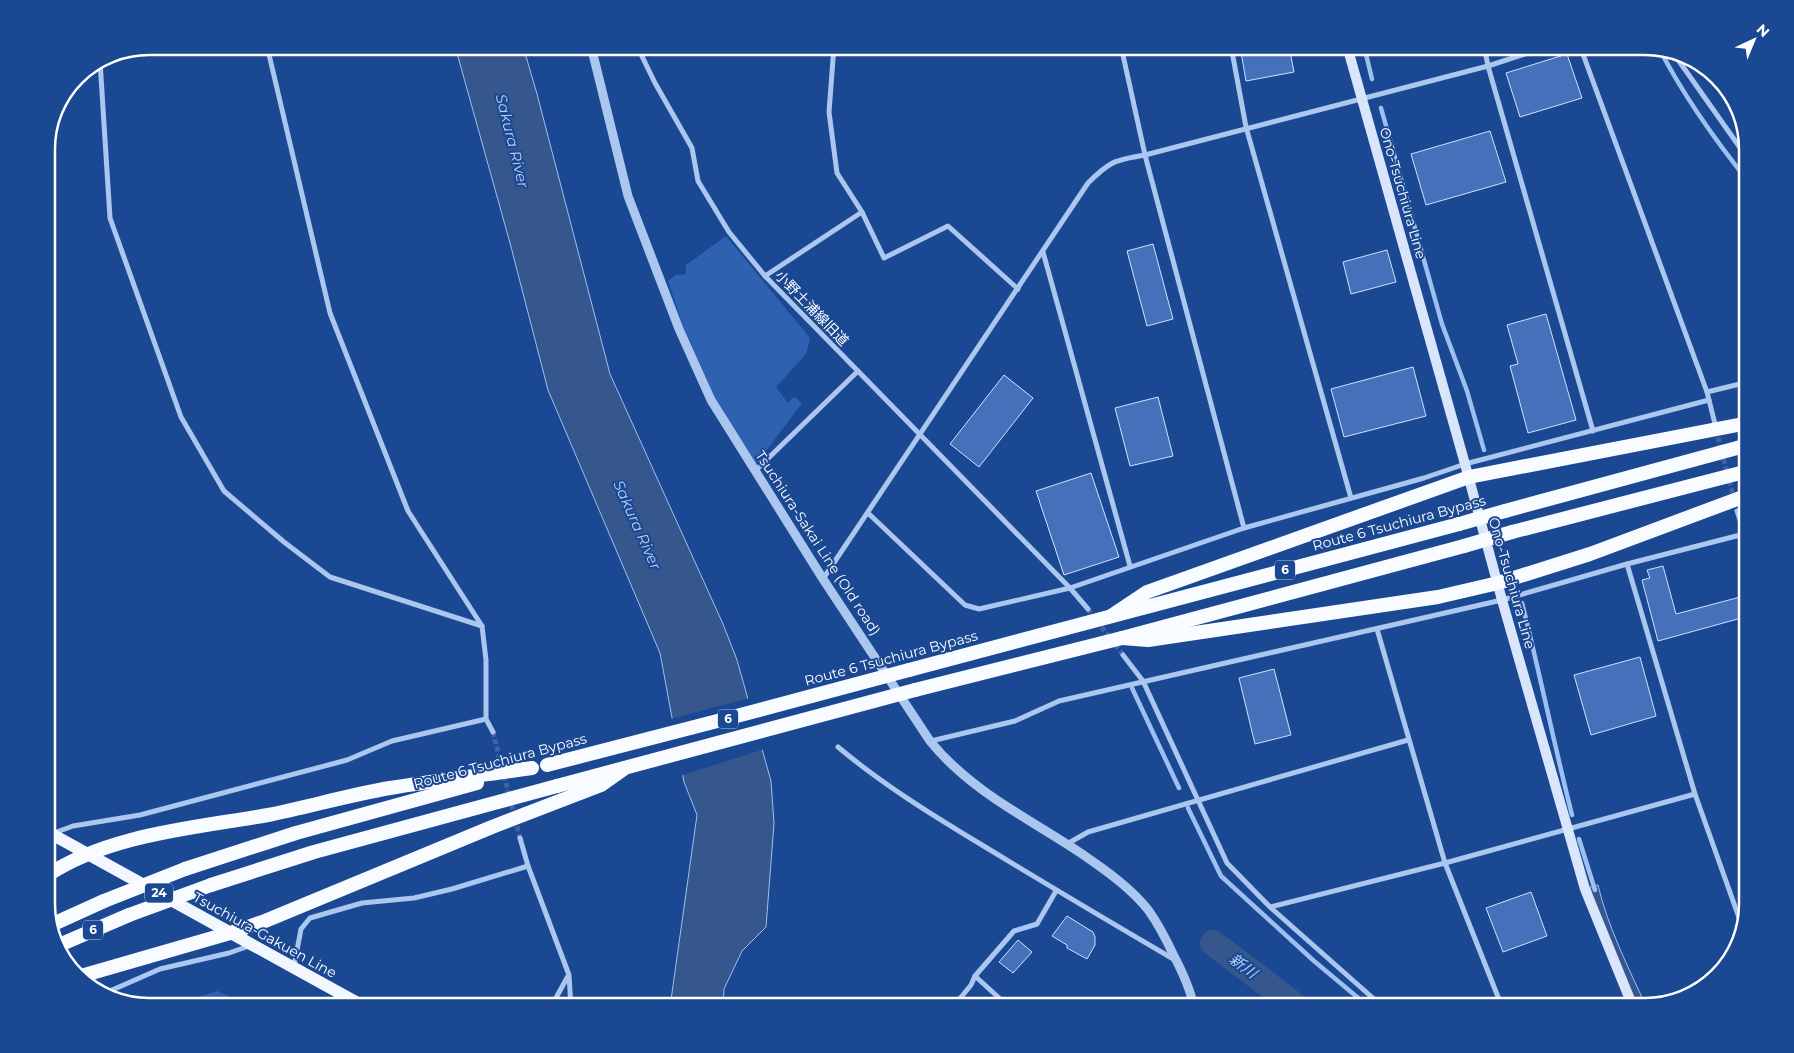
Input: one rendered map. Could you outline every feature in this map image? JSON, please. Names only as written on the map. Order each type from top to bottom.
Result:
[{"type":"highway","points":[[1111,616],[1147,592],[1467,470],[1739,425]]},
{"type":"highway","name":"Route 6 Tsuchiura Bypass","points":[[57,922],[104,900],[185,869],[296,833],[547,764],[729,718],[1505,512],[1739,447]]},
{"type":"highway","name":"6","points":[[64,943],[129,914],[314,852],[915,690],[1122,638],[1512,532],[1739,473]]},
{"type":"highway","points":[[1122,638],[1148,640],[1438,597],[1498,583],[1590,554],[1739,498]]},
{"type":"highway","points":[[55,870],[88,854],[144,838],[390,788],[532,768]]},
{"type":"highway","points":[[87,974],[230,933],[287,912],[492,827],[601,785],[625,768]]},
{"type":"main road","name":"Ono-Tsuchiura Line","points":[[1350,55],[1502,600],[1585,889],[1628,998]]},
{"type":"main road","name":"Tsuchiura-Gakuen Line","points":[[55,836],[348,998]]},
{"type":"street","points":[[269,55],[330,313],[408,511],[482,626],[486,660],[486,719],[492,732]]},
{"type":"street","name":"Tsuchiura-Sakai Line (Old road)","points":[[593,55],[628,196],[679,329],[711,400],[823,580],[930,742],[955,769],[978,788],[1067,844],[1105,870],[1129,890],[1149,911],[1166,940],[1190,990],[1192,998]]},
{"type":"street","points":[[641,55],[692,148],[698,181],[729,232],[765,276]]},
{"type":"street","points":[[833,55],[829,112],[837,174],[862,212],[884,258],[948,226],[1018,289]]},
{"type":"street","points":[[1123,55],[1145,155],[1244,528]]},
{"type":"street","points":[[1233,55],[1246,128],[1351,498]]},
{"type":"street","points":[[1486,55],[1593,431]]},
{"type":"street","points":[[823,580],[1088,183],[1104,168],[1118,160],[1145,155],[1488,66],[1522,55]]},
{"type":"street","points":[[1583,55],[1710,400],[1715,424]]},
{"type":"street","points":[[1679,61],[1739,146]]},
{"type":"street","points":[[101,69],[110,218],[181,417],[224,492],[330,577],[482,626]]},
{"type":"street","name":"小野土浦線旧道","points":[[862,212],[765,276],[1088,608]]},
{"type":"street","points":[[1043,252],[1130,566]]},
{"type":"street","points":[[755,471],[858,371]]},
{"type":"street","points":[[1707,392],[1739,384]]},
{"type":"street","points":[[868,513],[965,605],[979,609],[1070,588],[1244,528],[1424,478],[1467,470],[1593,431],[1710,400]]},
{"type":"street","points":[[1737,511],[1739,516]]},
{"type":"street","points":[[930,742],[1015,720],[1059,701],[1502,600],[1627,564],[1739,535]]},
{"type":"street","points":[[1627,564],[1695,794],[1738,915]]},
{"type":"street","points":[[1377,629],[1445,863],[1498,998]]},
{"type":"street","points":[[1123,656],[1143,681],[1227,863],[1270,907],[1373,998]]},
{"type":"street","points":[[55,831],[73,826],[140,815],[347,760],[392,741],[486,719]]},
{"type":"street","points":[[1067,844],[1088,832],[1408,740]]},
{"type":"street","points":[[838,747],[865,770],[904,796],[1056,891],[1177,961]]},
{"type":"street","points":[[1270,907],[1445,863],[1695,794]]},
{"type":"street","points":[[520,838],[528,866],[568,975],[570,998]]},
{"type":"street","points":[[293,968],[301,929],[310,918],[362,903],[414,898],[452,889],[528,866]]},
{"type":"street","points":[[960,998],[971,985],[975,976],[1014,931],[1037,924],[1056,891]]},
{"type":"street","points":[[112,990],[160,969],[229,954],[252,945]]},
{"type":"street","points":[[556,998],[568,975]]},
{"type":"street","points":[[975,976],[999,998]]},
{"type":"shaded area","points":[[726,236],[810,338],[806,354],[776,387],[788,403],[794,397],[802,403],[755,466],[715,398],[683,326],[668,281],[676,275],[686,274],[686,265]]},
{"type":"shaded area","points":[[217,991],[233,998],[196,998]]},
{"type":"water","name":"Sakura River","points":[[458,55],[526,55],[610,374],[723,624],[737,660],[771,781],[774,823],[766,927],[742,951],[724,989],[724,998],[671,998],[697,815],[684,782],[660,653],[548,390],[510,243]]},
{"type":"water","points":[[1598,885],[1613,931],[1642,998],[1633,998],[1594,905],[1590,887]]},
{"type":"pier","points":[[750,698],[765,749],[680,776],[670,719]]},
{"type":"building","points":[[1242,55],[1291,55],[1294,72],[1246,81]]},
{"type":"building","points":[[1567,55],[1582,98],[1520,117],[1506,73]]},
{"type":"building","points":[[1490,131],[1506,182],[1426,205],[1411,154]]},
{"type":"building","points":[[1153,244],[1173,319],[1147,326],[1127,251]]},
{"type":"building","points":[[1387,250],[1396,282],[1351,294],[1343,262]]},
{"type":"building","points":[[1546,314],[1576,420],[1528,433],[1510,366],[1518,364],[1507,325]]},
{"type":"building","points":[[1413,367],[1426,416],[1344,437],[1331,389]]},
{"type":"building","points":[[1004,375],[1033,398],[979,467],[950,444]]},
{"type":"building","points":[[1158,397],[1173,456],[1130,466],[1115,408]]},
{"type":"building","points":[[1091,473],[1119,557],[1064,575],[1036,491]]},
{"type":"building","points":[[1663,566],[1676,614],[1739,597],[1739,619],[1658,641],[1642,580],[1650,578],[1647,570]]},
{"type":"building","points":[[1640,657],[1656,716],[1591,735],[1574,675]]},
{"type":"building","points":[[1274,669],[1291,735],[1255,744],[1239,678]]},
{"type":"building","points":[[1531,892],[1547,936],[1503,952],[1486,908]]},
{"type":"building","points":[[1067,916],[1093,932],[1095,945],[1087,959],[1067,948],[1067,945],[1052,936]]},
{"type":"building","points":[[1018,940],[1032,952],[1013,973],[999,962]]},
{"type":"waterway","points":[[1366,55],[1372,79]]},
{"type":"waterway","points":[[1664,57],[1701,118],[1739,169]]},
{"type":"waterway","points":[[1381,108],[1442,324],[1467,391],[1484,450]]},
{"type":"waterway","points":[[1522,603],[1572,815]]},
{"type":"waterway","points":[[1132,688],[1179,788]]},
{"type":"waterway","points":[[1188,808],[1221,876],[1314,961],[1358,998]]},
{"type":"waterway","points":[[1579,839],[1595,890]]},
{"type":"waterway","name":"新川","points":[[1213,943],[1285,998]]},
{"type":"tunnel","points":[[1716,430],[1734,499]]},
{"type":"tunnel","points":[[1088,609],[1123,655]]},
{"type":"tunnel","points":[[493,732],[520,838]]}]
